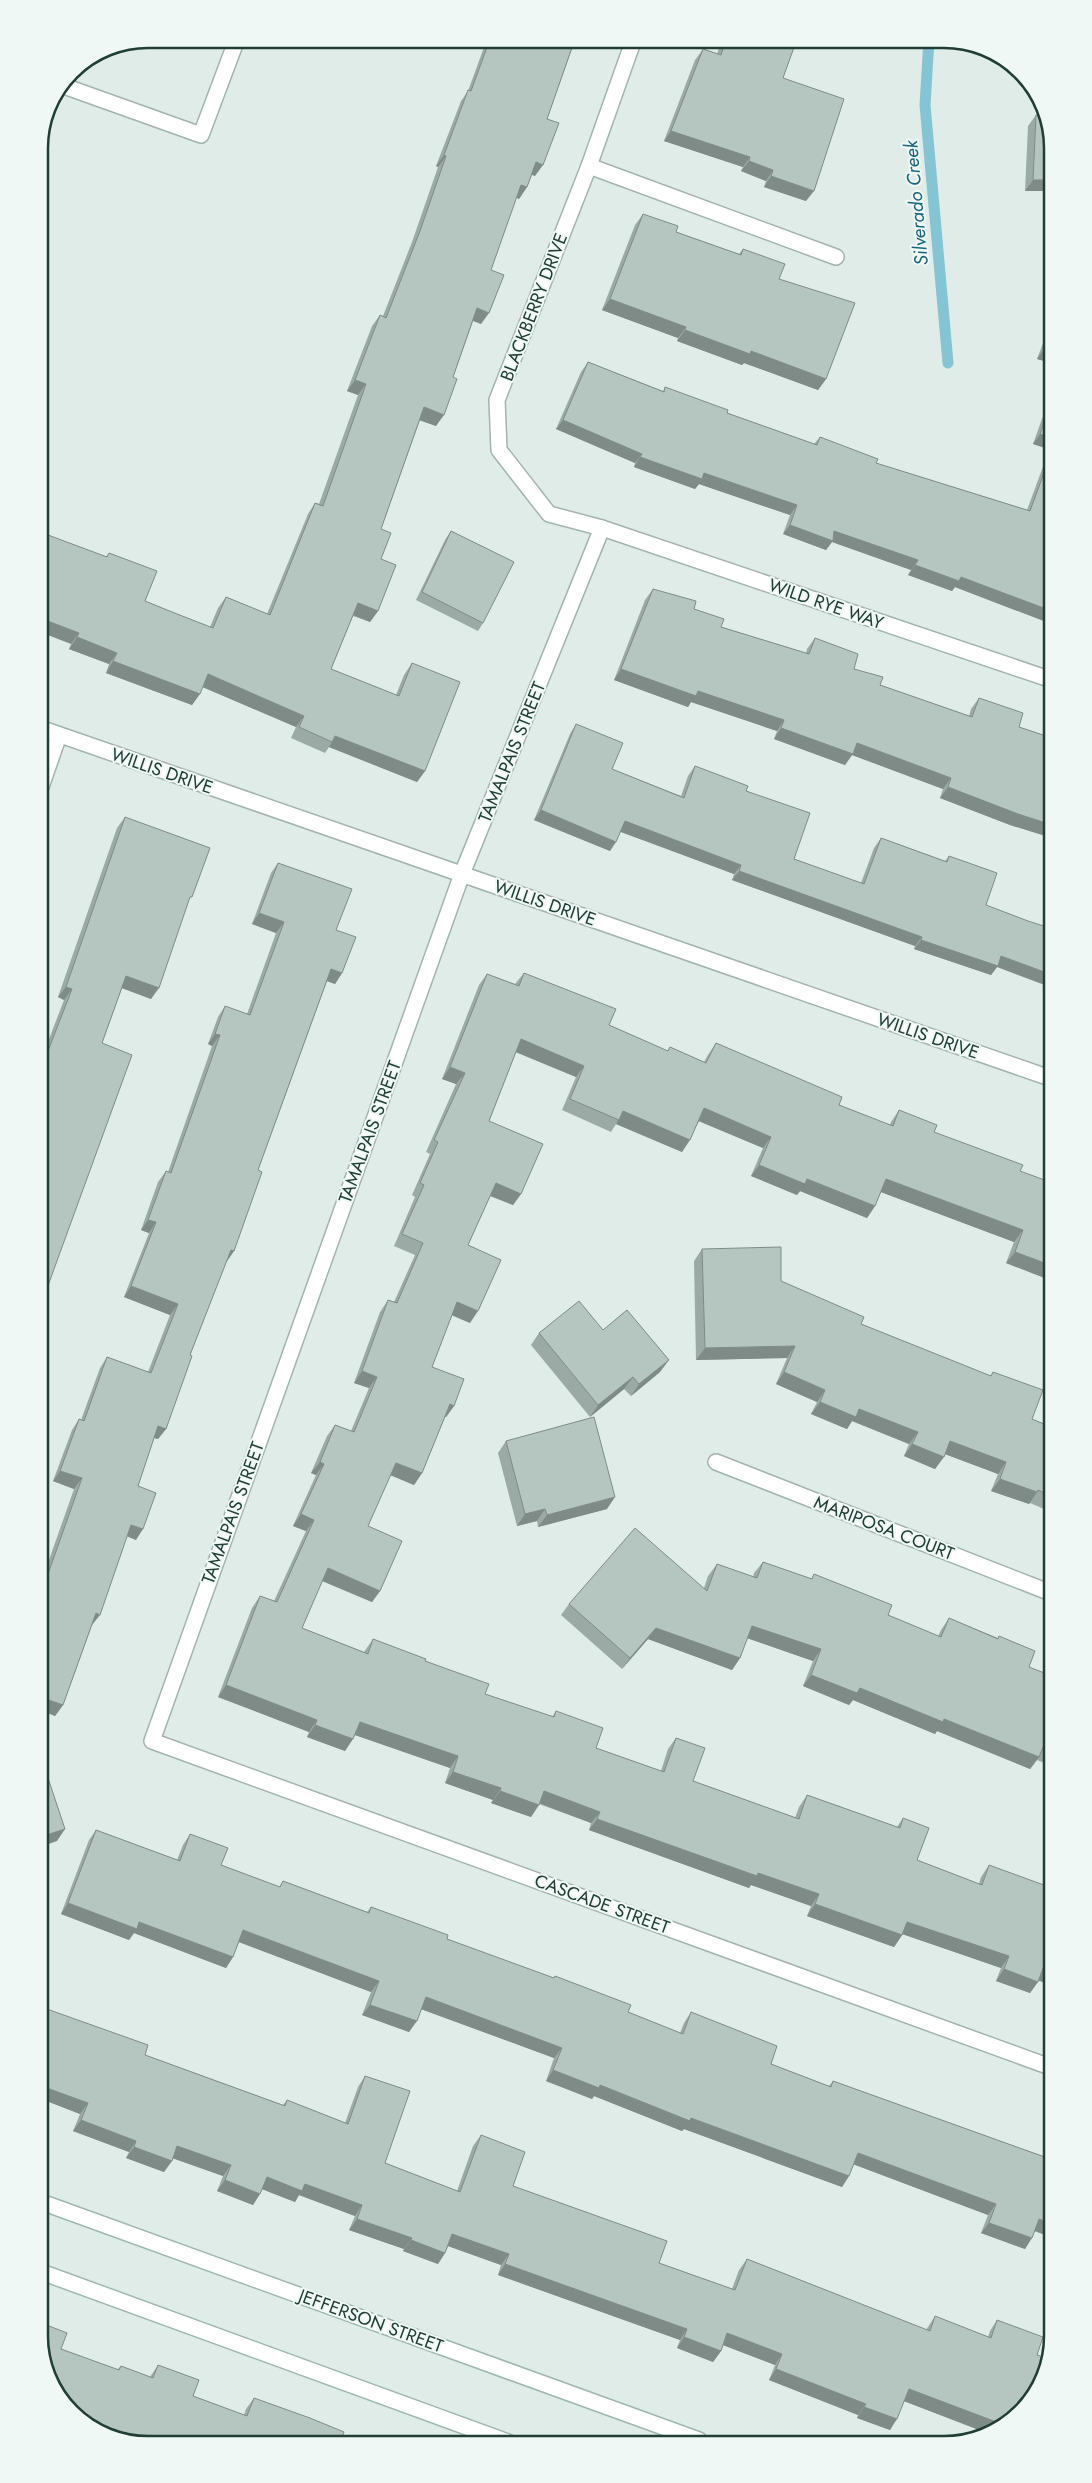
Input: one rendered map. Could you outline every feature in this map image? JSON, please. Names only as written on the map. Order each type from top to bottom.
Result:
[{"type":"street","points":[[68,87],[201,135],[234,48]]},
{"type":"street","name":"BLACKBERRY DRIVE","points":[[602,528],[549,514],[499,450],[497,400],[589,166],[631,48]]},
{"type":"street","points":[[589,166],[836,257]]},
{"type":"street","name":"WILD RYE WAY","points":[[602,528],[1044,678]]},
{"type":"street","name":"TAMALPAIS STREET","points":[[152,1741],[462,874],[602,528]]},
{"type":"street","name":"WILLIS DRIVE","points":[[48,731],[1044,1076]]},
{"type":"street","points":[[48,767],[59,735]]},
{"type":"street","name":"MARIPOSA COURT","points":[[716,1462],[1044,1590]]},
{"type":"street","name":"CASCADE STREET","points":[[152,1741],[1044,2065]]},
{"type":"street","name":"JEFFERSON STREET","points":[[48,2204],[687,2436]]},
{"type":"street","points":[[48,2274],[490,2435]]},
{"type":"building","points":[[487,48],[572,48],[547,119],[559,123],[543,165],[536,162],[527,187],[521,185],[491,270],[504,275],[489,313],[477,308],[453,377],[457,379],[444,415],[424,407],[381,529],[391,533],[381,559],[396,565],[378,611],[358,603],[331,669],[399,696],[412,663],[460,682],[425,771],[335,736],[332,742],[299,727],[304,716],[208,674],[200,694],[113,661],[117,653],[77,637],[79,633],[48,621],[48,535],[107,557],[109,553],[157,571],[145,601],[213,628],[226,597],[270,615],[315,503],[323,506],[366,384],[355,380],[380,315],[386,318],[420,231],[446,156],[444,155],[468,90],[471,91]]},
{"type":"building","points":[[723,48],[794,48],[783,78],[844,99],[814,191],[771,176],[773,170],[749,161],[750,157],[671,131],[703,49],[721,55]]},
{"type":"building","points":[[1036,115],[1039,115],[1044,134],[1044,180],[1033,180]]},
{"type":"building","points":[[643,214],[678,226],[676,232],[741,255],[743,249],[785,264],[779,279],[855,303],[826,379],[751,351],[750,354],[685,330],[686,327],[610,299]]},
{"type":"building","points":[[588,362],[664,392],[665,387],[728,410],[727,413],[817,445],[820,437],[878,459],[876,463],[1030,511],[1044,473],[1044,608],[961,577],[959,581],[915,565],[918,560],[834,531],[833,541],[790,525],[797,505],[704,473],[702,479],[640,457],[642,454],[563,420]]},
{"type":"building","points":[[1044,422],[1044,436],[1040,434]]},
{"type":"building","points":[[451,531],[514,562],[483,623],[422,592]]},
{"type":"building","points":[[653,589],[696,601],[694,609],[724,619],[721,627],[809,654],[815,638],[858,654],[854,669],[883,677],[880,685],[972,717],[979,698],[1023,713],[1019,727],[1044,735],[1044,822],[948,787],[951,778],[857,743],[853,754],[781,728],[784,720],[698,691],[696,696],[621,669]]},
{"type":"building","points":[[576,724],[623,743],[612,769],[684,798],[695,766],[748,786],[746,791],[810,813],[794,859],[864,884],[881,838],[947,862],[949,856],[997,873],[986,905],[1044,926],[1044,972],[1001,956],[998,966],[921,940],[922,937],[739,871],[741,865],[625,821],[616,842],[541,810]]},
{"type":"building","points":[[125,817],[210,848],[192,897],[190,897],[159,988],[126,976],[102,1043],[132,1055],[48,1286],[48,1051],[72,989],[66,987]]},
{"type":"building","points":[[278,863],[352,889],[336,930],[356,937],[342,973],[331,969],[258,1170],[262,1172],[234,1251],[231,1250],[190,1355],[192,1356],[166,1429],[158,1426],[138,1486],[156,1493],[143,1529],[131,1525],[100,1615],[96,1613],[63,1705],[48,1700],[48,1574],[82,1478],[60,1471],[79,1419],[84,1421],[107,1357],[151,1373],[178,1304],[131,1286],[156,1222],[148,1220],[166,1171],[171,1173],[220,1035],[215,1034],[225,1006],[250,1015],[284,922],[259,913]]},
{"type":"building","points":[[524,973],[616,1009],[609,1025],[668,1051],[670,1047],[706,1063],[716,1043],[842,1097],[839,1105],[893,1126],[899,1110],[937,1125],[934,1132],[1023,1165],[1020,1171],[1044,1180],[1044,1263],[1015,1252],[1023,1230],[886,1179],[875,1206],[807,1179],[805,1184],[759,1165],[771,1137],[704,1108],[690,1140],[623,1111],[619,1120],[570,1099],[584,1066],[521,1039],[489,1121],[543,1144],[521,1194],[496,1183],[468,1245],[501,1260],[478,1311],[457,1302],[432,1367],[464,1379],[454,1406],[450,1404],[422,1473],[396,1463],[368,1526],[402,1541],[380,1591],[328,1568],[302,1628],[368,1654],[373,1639],[426,1659],[425,1661],[489,1684],[485,1694],[554,1717],[556,1711],[603,1728],[596,1748],[664,1772],[676,1738],[705,1748],[693,1781],[799,1819],[807,1795],[900,1828],[903,1818],[929,1828],[917,1860],[982,1885],[989,1865],[1044,1885],[1044,1968],[1038,1982],[1004,1969],[1009,1956],[907,1922],[902,1935],[815,1904],[819,1894],[758,1873],[757,1876],[597,1819],[600,1812],[544,1791],[539,1805],[500,1791],[501,1788],[453,1772],[458,1756],[360,1722],[353,1739],[315,1725],[317,1720],[226,1685],[260,1596],[277,1602],[314,1520],[301,1514],[324,1464],[320,1462],[335,1425],[354,1432],[377,1377],[362,1371],[388,1300],[397,1303],[423,1243],[402,1234],[424,1185],[420,1183],[438,1142],[434,1140],[465,1073],[450,1067],[487,974],[519,986]]},
{"type":"building","points":[[781,1247],[781,1281],[864,1317],[861,1324],[991,1376],[993,1372],[1043,1390],[1032,1419],[1044,1424],[1044,1493],[1000,1479],[1006,1462],[950,1441],[944,1457],[912,1444],[918,1432],[859,1409],[856,1417],[820,1402],[825,1390],[784,1372],[795,1346],[705,1348],[702,1249]]},
{"type":"building","points":[[579,1301],[603,1330],[627,1310],[669,1360],[639,1384],[633,1377],[598,1405],[539,1333]]},
{"type":"building","points":[[594,1417],[615,1497],[547,1515],[545,1509],[525,1514],[506,1441]]},
{"type":"building","points":[[635,1528],[707,1591],[717,1564],[757,1578],[763,1562],[812,1579],[814,1574],[892,1605],[888,1615],[941,1637],[949,1618],[998,1639],[999,1636],[1035,1651],[1029,1667],[1044,1673],[1044,1747],[1039,1757],[944,1719],[943,1722],[860,1688],[857,1693],[811,1675],[821,1649],[752,1626],[740,1658],[656,1628],[630,1658],[569,1604]]},
{"type":"building","points":[[48,1778],[65,1829],[48,1834]]},
{"type":"building","points":[[96,1830],[180,1861],[190,1834],[228,1848],[221,1865],[280,1887],[283,1881],[369,1913],[371,1907],[448,1935],[447,1939],[554,1978],[555,1976],[631,2005],[628,2012],[683,2034],[691,2012],[777,2046],[771,2064],[831,2087],[833,2081],[1044,2157],[1044,2221],[1039,2219],[1032,2238],[989,2223],[996,2204],[858,2153],[849,2176],[691,2118],[690,2121],[600,2085],[599,2088],[553,2070],[562,2048],[426,1997],[417,2021],[370,2005],[379,1981],[243,1930],[233,1957],[139,1922],[137,1929],[68,1903]]},
{"type":"building","points":[[48,2009],[148,2045],[145,2055],[285,2106],[287,2100],[348,2124],[365,2076],[410,2091],[385,2163],[460,2192],[481,2135],[525,2152],[513,2186],[667,2241],[659,2263],[735,2290],[747,2259],[930,2331],[935,2316],[991,2338],[997,2320],[1043,2337],[1037,2355],[1042,2357],[1041,2362],[1034,2380],[1020,2402],[995,2422],[909,2389],[897,2419],[864,2407],[866,2404],[776,2369],[782,2354],[727,2333],[721,2351],[684,2337],[687,2329],[505,2264],[509,2254],[452,2234],[445,2253],[411,2240],[412,2238],[357,2219],[362,2205],[305,2184],[302,2191],[267,2177],[260,2194],[225,2180],[231,2165],[177,2146],[172,2161],[134,2147],[136,2141],[81,2120],[88,2103],[48,2088]]},
{"type":"building","points":[[48,2326],[67,2333],[61,2349],[119,2370],[121,2366],[153,2378],[158,2365],[199,2380],[193,2396],[247,2416],[254,2398],[344,2432],[343,2435],[134,2435],[109,2428],[87,2415],[72,2402],[64,2391],[49,2355]]},
{"type":"waterway","name":"Silverado Creek","points":[[928,48],[925,105],[948,363]]}]
